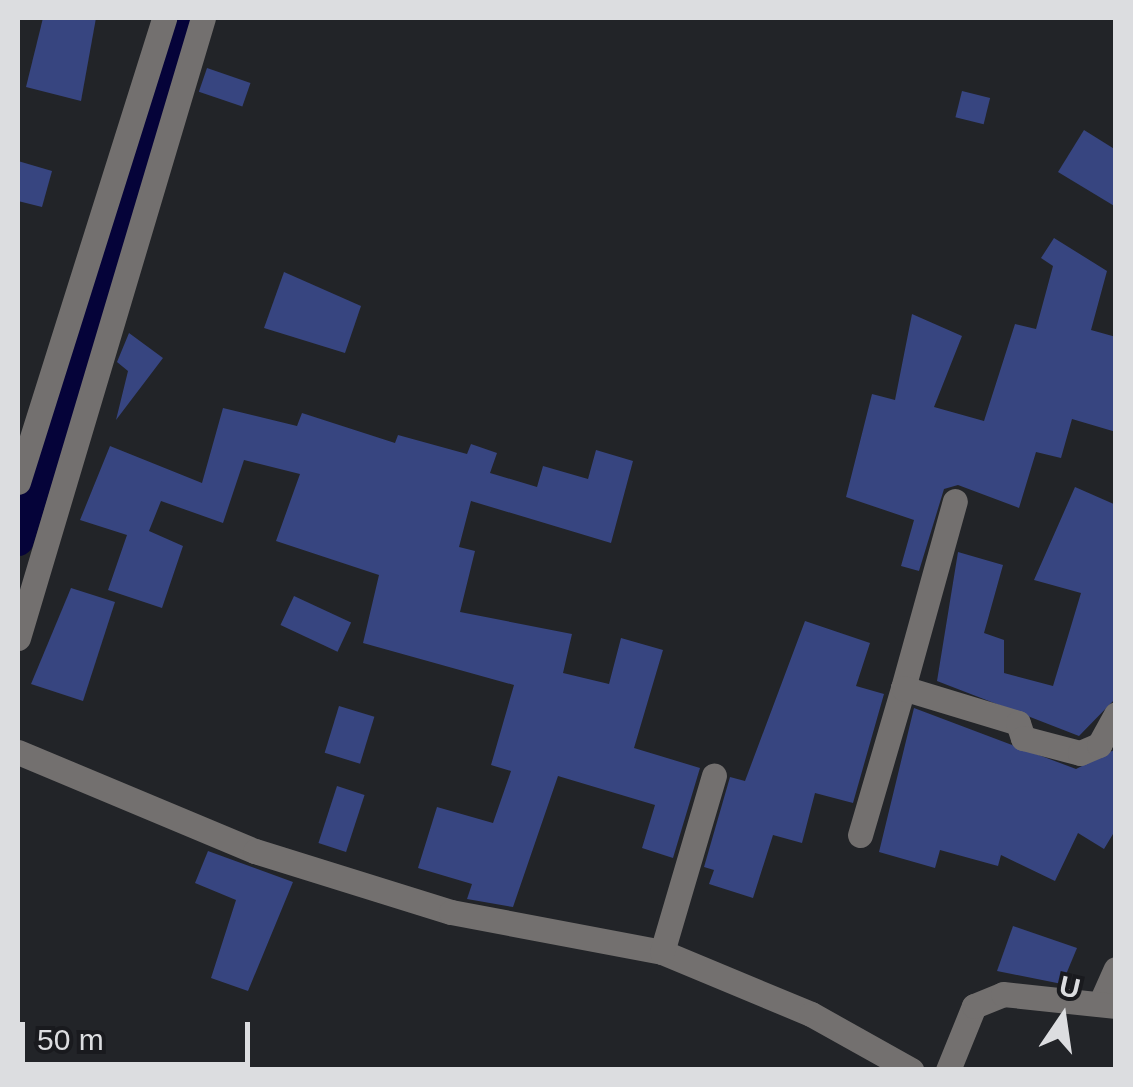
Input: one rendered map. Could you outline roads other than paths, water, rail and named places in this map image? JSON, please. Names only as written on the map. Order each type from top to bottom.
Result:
[{"type":"street","points":[[18,482],[164,18]]},
{"type":"street","points":[[18,638],[203,18]]},
{"type":"street","points":[[860,835],[956,501]]},
{"type":"street","points":[[903,688],[1018,723],[1023,738],[1080,753],[1098,745],[1116,714]]},
{"type":"street","points":[[18,752],[256,851],[416,901],[662,952],[826,1021],[911,1070]]},
{"type":"street","points":[[662,952],[714,775]]},
{"type":"street","points":[[948,1070],[974,1006],[1027,991],[1108,1004],[1116,969]]},
{"type":"waterway","points":[[18,540],[178,18]]}]
